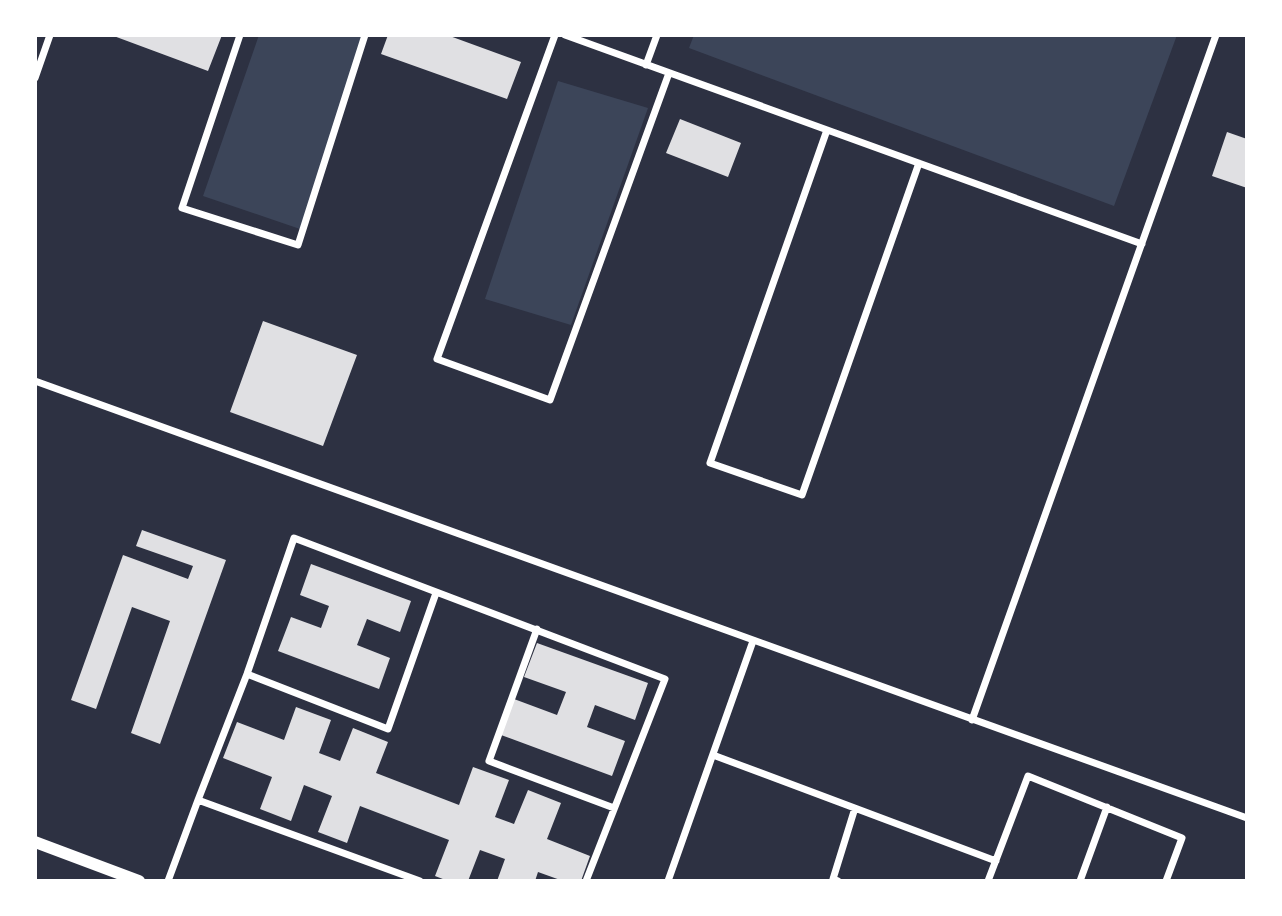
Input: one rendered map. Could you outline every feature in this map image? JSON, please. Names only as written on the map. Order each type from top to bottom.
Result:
[{"type":"street","points":[[35,78],[50,35]]},
{"type":"street","points":[[240,35],[181,208],[298,245],[365,35]]},
{"type":"street","points":[[555,35],[437,359],[550,400],[669,73]]},
{"type":"street","points":[[565,35],[1142,244]]},
{"type":"street","points":[[646,65],[657,35]]},
{"type":"street","points":[[972,720],[1216,35]]},
{"type":"street","points":[[827,130],[710,463],[802,495],[919,163]]},
{"type":"street","points":[[35,381],[1247,818]]},
{"type":"street","points":[[168,881],[247,674],[294,538],[665,679],[586,881]]},
{"type":"street","points":[[247,674],[388,729],[436,593]]},
{"type":"street","points":[[537,629],[489,761],[614,808]]},
{"type":"street","points":[[668,881],[754,641]]},
{"type":"street","points":[[713,755],[996,861]]},
{"type":"street","points":[[988,881],[1028,776],[1182,838],[1166,881]]},
{"type":"street","points":[[198,800],[419,881]]},
{"type":"street","points":[[1080,881],[1107,807]]},
{"type":"street","points":[[838,881],[833,879],[855,808]]},
{"type":"street","points":[[35,842],[139,881]]},
{"type":"shaded area","points":[[259,35],[365,35],[300,229],[203,196]]},
{"type":"shaded area","points":[[694,35],[1177,35],[1114,206],[689,48]]},
{"type":"shaded area","points":[[558,81],[648,108],[571,325],[485,299]]},
{"type":"building","points":[[111,35],[222,35],[208,71]]},
{"type":"building","points":[[388,35],[447,35],[521,62],[507,99],[381,54]]},
{"type":"building","points":[[680,119],[741,143],[728,177],[666,153]]},
{"type":"building","points":[[1227,132],[1247,139],[1247,188],[1212,176]]},
{"type":"building","points":[[263,321],[357,355],[323,446],[230,412]]},
{"type":"building","points":[[142,530],[226,560],[160,744],[131,733],[170,621],[132,607],[96,709],[71,700],[123,555],[188,579],[193,566],[136,546]]},
{"type":"building","points":[[311,564],[411,601],[400,632],[367,619],[357,645],[390,658],[379,689],[278,651],[291,617],[321,628],[329,606],[300,595]]},
{"type":"building","points":[[537,643],[648,683],[635,720],[595,705],[587,727],[625,741],[612,776],[501,735],[514,699],[557,715],[566,692],[524,677]]},
{"type":"building","points":[[296,707],[331,720],[319,753],[340,761],[353,728],[388,742],[376,773],[459,805],[473,767],[509,780],[495,817],[514,824],[528,790],[561,803],[547,839],[590,856],[581,881],[563,881],[538,872],[535,881],[497,881],[505,859],[480,850],[468,881],[448,881],[435,876],[449,840],[360,806],[347,843],[318,832],[332,796],[304,785],[291,821],[260,809],[272,777],[223,758],[237,722],[284,740]]}]
